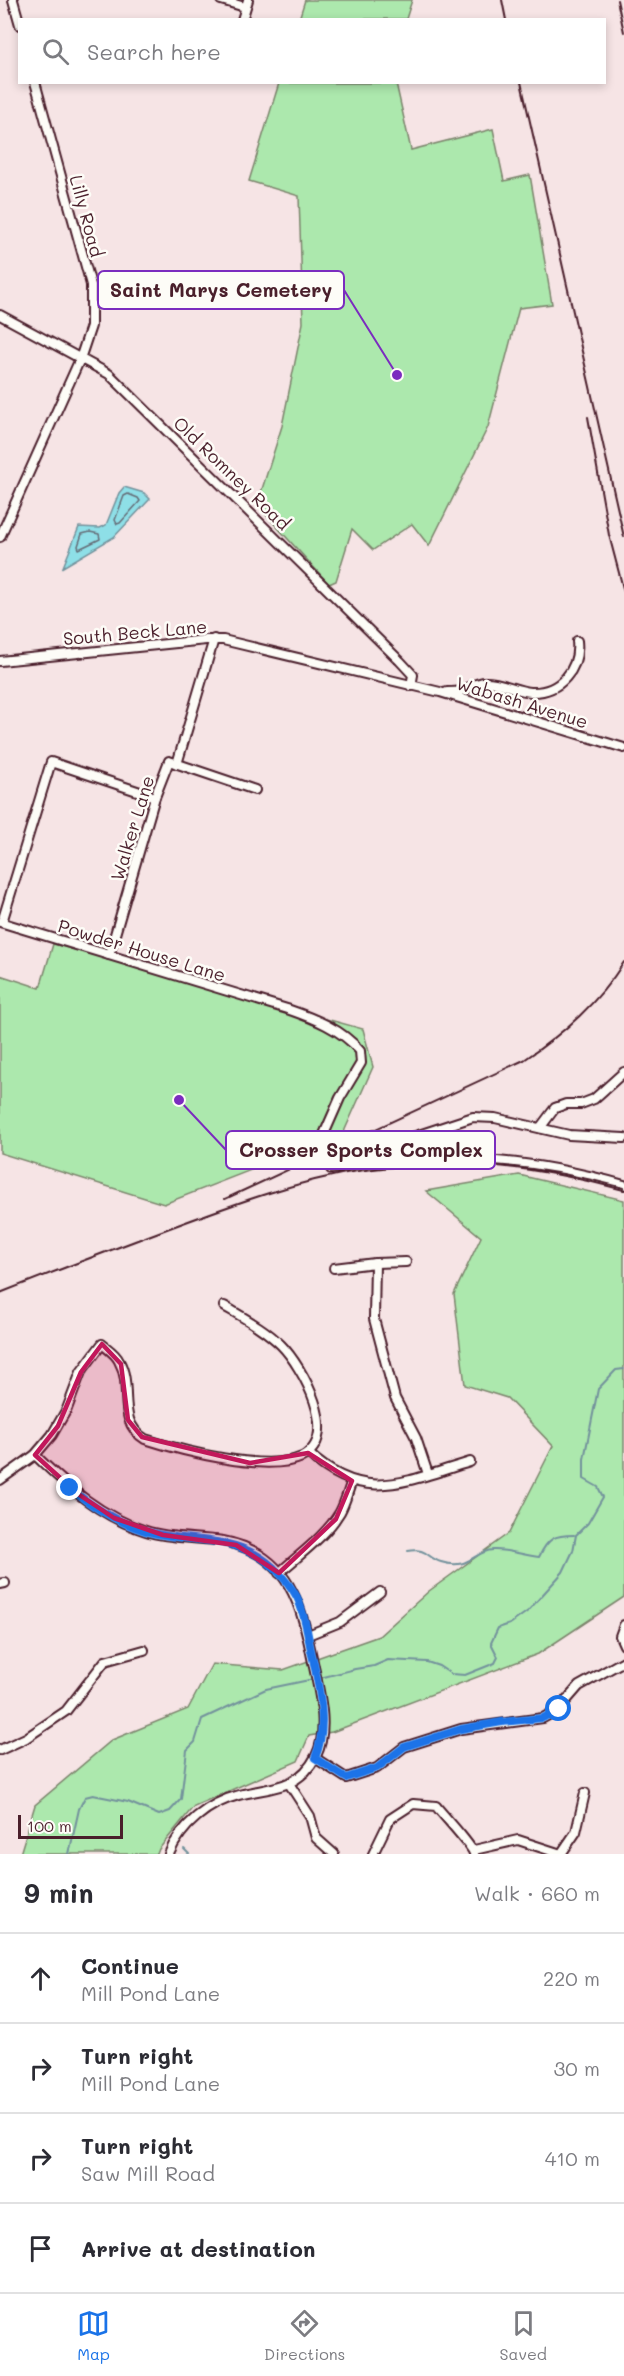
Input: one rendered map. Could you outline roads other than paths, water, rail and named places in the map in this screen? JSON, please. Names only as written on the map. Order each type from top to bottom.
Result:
[{"type":"street","points":[[13,0],[18,18]]},
{"type":"street","points":[[221,0],[247,4]]},
{"type":"street","name":"Lilly Road","points":[[0,537],[80,359],[91,326],[91,285],[36,84]]},
{"type":"street","name":"Old Romney Road","points":[[0,315],[109,374],[334,594],[413,675],[411,686]]},
{"type":"street","points":[[177,764],[214,639]]},
{"type":"street","name":"South Beck Lane","points":[[0,661],[214,639],[411,686]]},
{"type":"street","points":[[440,692],[460,691],[475,683],[488,682],[531,692],[549,689],[571,673],[577,660],[577,641]]},
{"type":"street","name":"Wabash Avenue","points":[[411,686],[440,692],[624,748]]},
{"type":"street","name":"Walker Lane","points":[[109,955],[155,797],[169,761],[255,790]]},
{"type":"street","points":[[1,922],[51,762],[155,797]]},
{"type":"street","name":"Powder House Lane","points":[[1,922],[274,1007],[288,1009],[321,1022],[355,1045],[362,1056],[357,1071],[331,1117],[318,1148],[326,1160]]},
{"type":"street","points":[[540,1128],[555,1108],[566,1104],[581,1104],[594,1099],[624,1072]]},
{"type":"street","points":[[624,1138],[583,1137],[495,1118],[473,1117],[373,1150],[326,1160],[331,1169],[403,1160],[489,1160],[573,1171],[624,1185]]},
{"type":"street","points":[[334,1268],[406,1262]]},
{"type":"street","points":[[375,1263],[374,1319],[395,1398],[416,1438],[428,1474]]},
{"type":"street","points":[[0,1480],[35,1455],[58,1426],[81,1372],[102,1344],[118,1358],[121,1364],[126,1380],[128,1420],[132,1428],[145,1438],[250,1463],[290,1461],[308,1453],[317,1442],[320,1420],[316,1405],[297,1367],[277,1341],[224,1306]]},
{"type":"street","points":[[308,1453],[335,1474],[352,1481],[382,1486],[411,1480],[470,1462]]},
{"type":"street","points":[[35,1455],[78,1494],[114,1518],[163,1535],[216,1540],[236,1545],[261,1557],[279,1573],[298,1600],[308,1635],[323,1726],[321,1743],[315,1758],[290,1785],[237,1795],[203,1811],[176,1838],[169,1854]]},
{"type":"street","points":[[279,1573],[332,1523],[341,1510],[352,1481]]},
{"type":"street","points":[[308,1635],[340,1622],[380,1592]]},
{"type":"street","points":[[624,1625],[620,1636],[624,1645]]},
{"type":"street","points":[[0,1750],[26,1738],[66,1711],[105,1661],[144,1650]]},
{"type":"street","points":[[315,1758],[346,1778],[377,1768],[404,1747],[461,1729],[543,1718],[559,1709],[579,1686],[590,1678],[606,1673],[624,1661]]},
{"type":"street","points":[[290,1785],[310,1816],[316,1838],[334,1854]]},
{"type":"street","points":[[373,1854],[390,1819],[413,1804],[436,1806],[474,1852],[518,1840],[561,1854],[576,1832],[585,1793]]},
{"type":"water","points":[[124,487],[144,493],[150,499],[114,537],[63,567],[79,527],[100,528],[106,525],[119,493]]},
{"type":"waterway","points":[[320,1678],[374,1666],[388,1660],[427,1662],[451,1674],[465,1675],[495,1663],[498,1657],[491,1643],[498,1628],[510,1624],[528,1611],[563,1572],[573,1551],[576,1535],[588,1523],[603,1497],[598,1487],[584,1479],[584,1459],[598,1389],[616,1370],[624,1369]]},
{"type":"waterway","points":[[408,1551],[419,1550],[436,1560],[451,1564],[459,1564],[493,1550],[539,1557],[552,1539],[574,1535]]},
{"type":"waterway","points":[[69,1854],[79,1809],[85,1797],[93,1795],[128,1802],[159,1815],[170,1811],[181,1799],[187,1750],[195,1742],[202,1719],[266,1689],[314,1679]]},
{"type":"waterway","points":[[184,1849],[189,1854]]},
{"type":"railway","points":[[502,0],[506,18]]},
{"type":"railway","points":[[617,0],[624,32]]},
{"type":"railway","points":[[521,84],[624,537]]},
{"type":"railway","points":[[588,417],[609,535],[624,592]]},
{"type":"railway","points":[[225,1199],[524,1060],[579,1016],[603,991],[624,962]]},
{"type":"railway","points":[[0,1293],[244,1201],[291,1186],[362,1170],[428,1164],[494,1165],[560,1174],[624,1188]]},
{"type":"place","name":"Saint Marys Cemetery","points":[[397,375]]},
{"type":"place","name":"Crosser Sports Complex","points":[[179,1100]]}]
